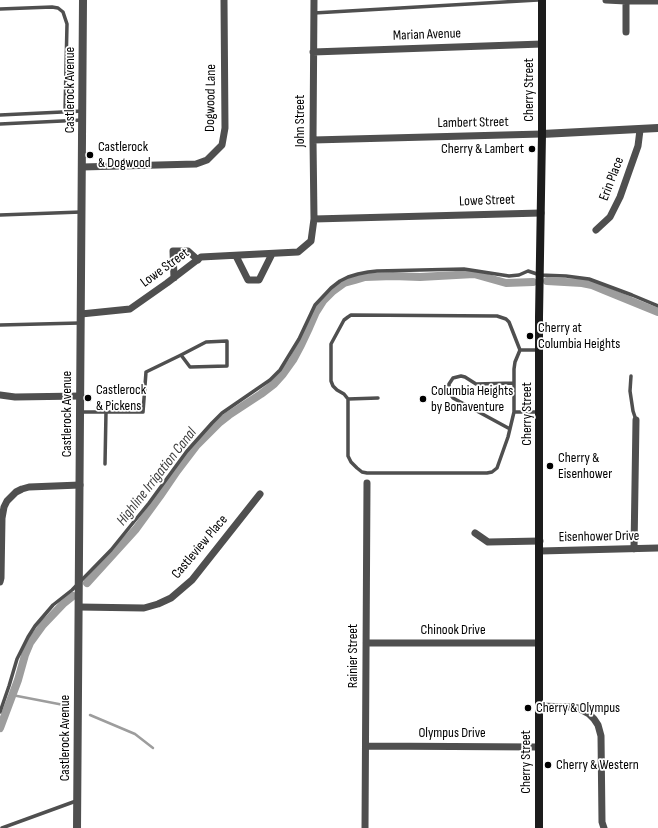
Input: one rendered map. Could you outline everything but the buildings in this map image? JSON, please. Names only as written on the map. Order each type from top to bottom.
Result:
[{"type":"main road","name":"Cherry Street","points":[[539,828],[538,747],[542,0]]},
{"type":"street","name":"Castlerock Avenue","points":[[77,828],[83,0]]},
{"type":"street","name":"Dogwood Lane","points":[[82,167],[196,164],[207,160],[222,145],[225,128],[224,0]]},
{"type":"street","name":"John Street","points":[[311,241],[314,219],[314,0]]},
{"type":"street","points":[[606,0],[658,0]]},
{"type":"street","points":[[626,1],[626,32]]},
{"type":"street","name":"Marian Avenue","points":[[313,52],[542,44]]},
{"type":"street","name":"Lambert Street","points":[[313,140],[542,134],[658,128]]},
{"type":"street","name":"Erin Place","points":[[596,230],[610,217],[620,197],[638,146],[640,130]]},
{"type":"street","name":"Lowe Street","points":[[314,219],[541,213]]},
{"type":"street","name":"Lowe Street","points":[[81,318],[130,309],[201,257],[298,252],[311,241]]},
{"type":"street","points":[[174,278],[173,251],[188,251],[198,260]]},
{"type":"street","points":[[236,256],[248,280],[259,280],[272,254]]},
{"type":"street","points":[[0,395],[15,397],[80,396]]},
{"type":"street","points":[[634,549],[636,420]]},
{"type":"street","name":"Rainier Street","points":[[365,828],[367,483]]},
{"type":"street","points":[[0,582],[2,518],[7,501],[16,492],[29,487],[80,485]]},
{"type":"street","name":"Castleview Place","points":[[79,607],[144,608],[171,598],[192,580],[260,494]]},
{"type":"street","points":[[475,533],[488,542],[540,541]]},
{"type":"street","name":"Eisenhower Drive","points":[[540,551],[658,548]]},
{"type":"street","name":"Chinook Drive","points":[[366,643],[539,643]]},
{"type":"street","points":[[539,706],[578,708],[589,714],[598,725],[601,736],[601,807],[604,828]]},
{"type":"street","name":"Olympus Drive","points":[[366,746],[538,747]]},
{"type":"lane","points":[[314,13],[538,0]]},
{"type":"lane","points":[[0,9],[52,7],[58,8],[63,12],[67,24],[64,112]]},
{"type":"lane","points":[[0,115],[64,112],[83,115]]},
{"type":"lane","points":[[0,124],[83,115]]},
{"type":"lane","points":[[0,215],[82,212]]},
{"type":"lane","points":[[0,712],[17,659],[35,626],[44,615],[72,590],[120,540],[183,457],[212,423],[222,413],[270,380],[280,370],[299,339],[315,305],[340,281],[348,277],[368,272],[464,269],[509,276],[519,275],[528,271],[540,275],[589,279],[632,294],[658,306]]},
{"type":"lane","points":[[351,315],[502,317],[509,322],[520,350],[515,362],[514,383],[514,412],[510,429],[497,468],[492,472],[362,472],[351,462],[348,456],[348,399],[344,394],[337,390],[331,381],[331,344],[344,320],[351,315]]},
{"type":"lane","points":[[0,325],[81,318]]},
{"type":"lane","points":[[80,412],[142,412],[146,372],[206,342],[227,341],[227,366],[190,367],[181,355]]},
{"type":"lane","points":[[520,350],[540,350]]},
{"type":"lane","points":[[510,429],[453,398],[450,394],[449,384],[453,378],[461,376],[476,384],[514,383]]},
{"type":"lane","points":[[631,376],[630,391],[636,420]]},
{"type":"lane","points":[[348,399],[378,398]]},
{"type":"lane","points":[[105,464],[106,412]]},
{"type":"lane","points":[[514,412],[540,412]]},
{"type":"lane","points":[[2,828],[78,800]]},
{"type":"waterway","name":"Highline Irrigation Canal","points":[[87,583],[136,529],[196,446],[220,422],[261,394],[274,384],[283,374],[293,360],[316,312],[323,301],[344,283],[365,277],[420,277],[474,274],[506,283],[533,282]]},
{"type":"waterway","name":"Highline Irrigation Canal","points":[[547,281],[592,285],[658,312]]},
{"type":"waterway","name":"Highline Irrigation Canal","points":[[0,728],[30,643],[43,625],[73,596]]},
{"type":"waterway","points":[[12,695],[69,706]]},
{"type":"waterway","points":[[90,715],[135,734],[153,748]]},
{"type":"place","name":"Cherry & Lambert","points":[[532,149]]},
{"type":"place","name":"Castlerock & Dogwood","points":[[90,155]]},
{"type":"place","name":"Cherry at Columbia Heights","points":[[530,336]]},
{"type":"place","name":"Castlerock & Pickens","points":[[88,398]]},
{"type":"place","name":"Columbia Heights by Bonaventure","points":[[423,399]]},
{"type":"place","name":"Cherry & Eisenhower","points":[[550,466]]},
{"type":"place","name":"Cherry & Olympus","points":[[528,708]]},
{"type":"place","name":"Cherry & Western","points":[[548,765]]}]
